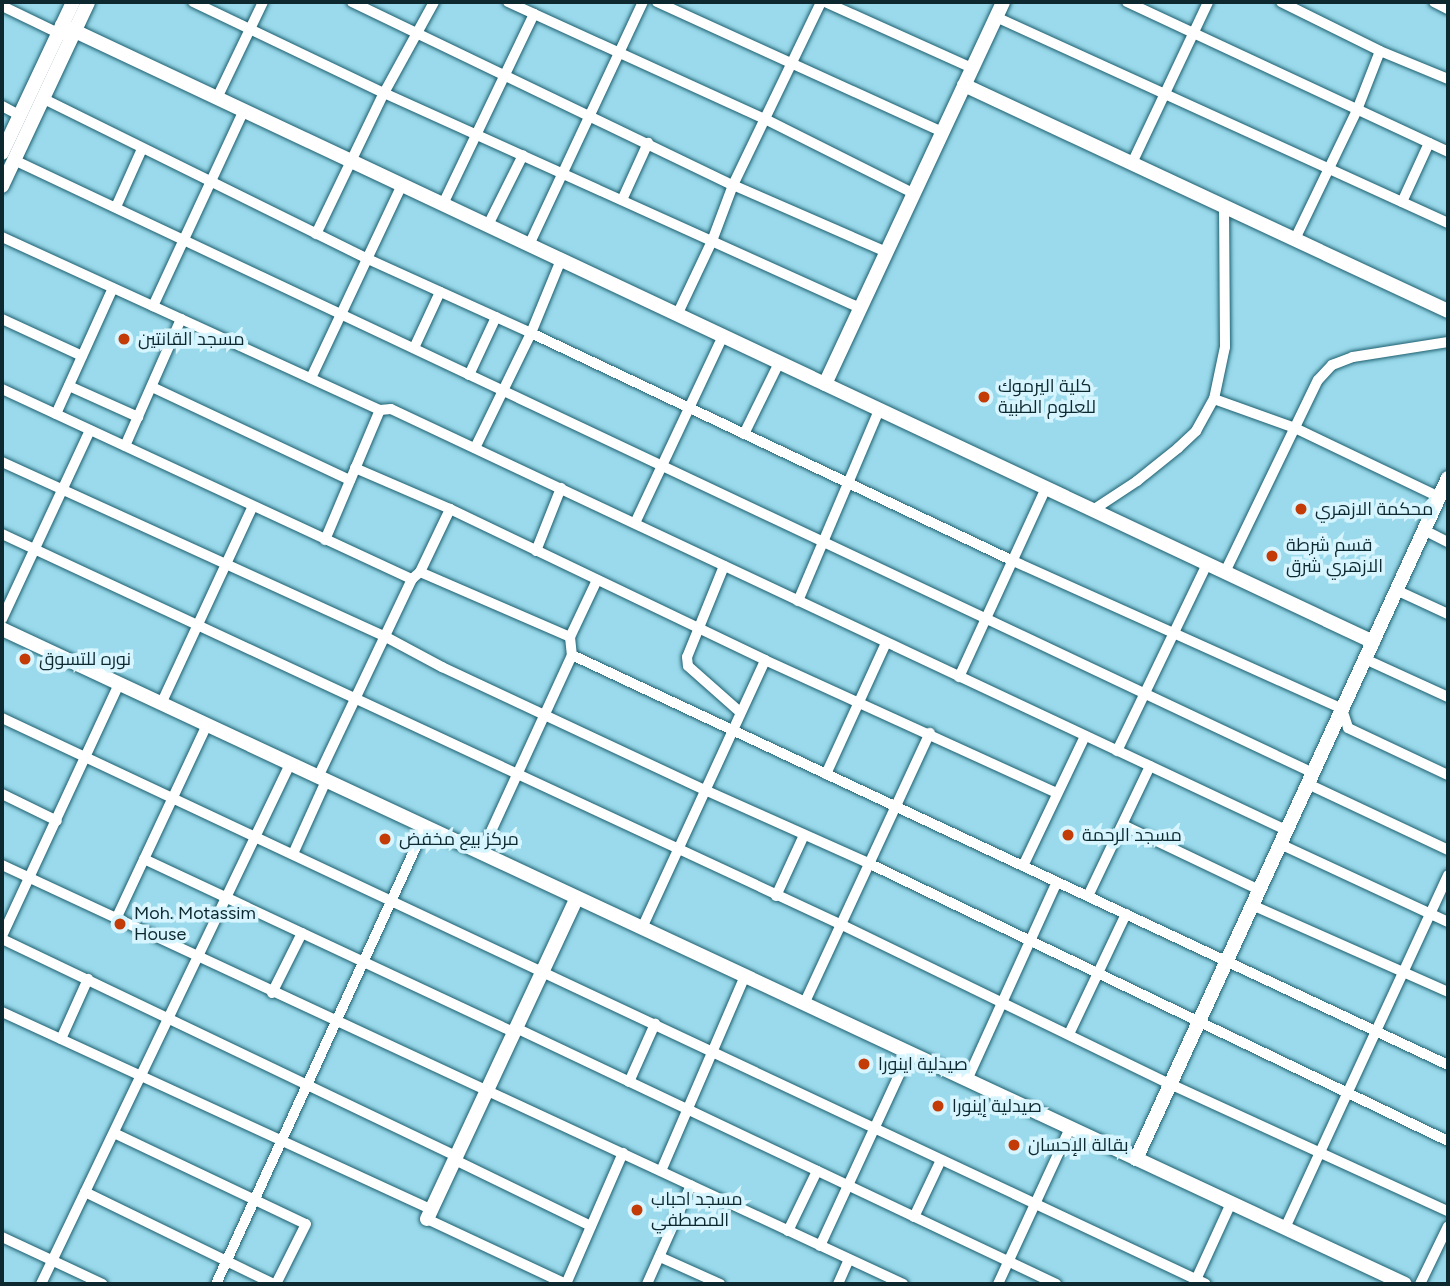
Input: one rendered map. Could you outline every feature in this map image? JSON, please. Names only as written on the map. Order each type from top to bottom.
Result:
[{"type":"street","points":[[8,157],[42,98],[66,33],[73,2]]},
{"type":"street","points":[[2,186],[19,115],[66,33],[88,2]]},
{"type":"street","points":[[193,2],[384,93],[860,308]]},
{"type":"street","points":[[217,98],[263,2]]},
{"type":"street","points":[[352,2],[589,113],[733,185],[886,252]]},
{"type":"street","points":[[316,234],[384,93],[434,2]]},
{"type":"street","points":[[508,2],[765,119],[913,193]]},
{"type":"street","points":[[529,245],[643,2]]},
{"type":"street","points":[[657,2],[942,132]]},
{"type":"street","points":[[677,315],[712,241],[733,185],[823,2],[972,68]]},
{"type":"street","points":[[825,384],[1003,2]]},
{"type":"street","points":[[1127,2],[1448,152]]},
{"type":"street","points":[[1132,163],[1208,2]]},
{"type":"street","points":[[1281,2],[1381,51],[1448,79]]},
{"type":"street","points":[[1434,2],[1448,9]]},
{"type":"street","points":[[2,6],[244,110],[1373,642]]},
{"type":"street","points":[[443,204],[534,14]]},
{"type":"street","points":[[996,17],[1448,223]]},
{"type":"street","points":[[1295,239],[1357,110],[1381,51]]},
{"type":"street","points":[[964,85],[1448,311]]},
{"type":"street","points":[[42,98],[368,260],[531,333],[1011,560],[1342,709],[1348,728],[1448,775]]},
{"type":"street","points":[[2,106],[19,115]]},
{"type":"street","points":[[153,306],[244,110]]},
{"type":"street","points":[[622,200],[648,143]]},
{"type":"street","points":[[1402,202],[1429,143]]},
{"type":"street","points":[[116,207],[142,149]]},
{"type":"street","points":[[488,225],[523,155]]},
{"type":"street","points":[[8,157],[1144,694],[1448,850]]},
{"type":"street","points":[[311,378],[402,185]]},
{"type":"street","points":[[1093,510],[1137,481],[1178,448],[1196,431],[1214,400],[1226,347],[1224,206]]},
{"type":"street","points":[[2,237],[380,410],[391,409],[1150,766],[1448,922]]},
{"type":"street","points":[[475,448],[531,333],[561,260]]},
{"type":"street","points":[[56,414],[113,288]]},
{"type":"street","points":[[414,348],[440,292]]},
{"type":"street","points":[[469,375],[496,317]]},
{"type":"street","points":[[2,319],[82,356]]},
{"type":"street","points":[[125,446],[181,319]]},
{"type":"street","points":[[635,523],[723,336]]},
{"type":"street","points":[[1225,572],[1318,380],[1332,365],[1353,357],[1448,342]]},
{"type":"street","points":[[744,434],[779,363]]},
{"type":"street","points":[[69,386],[138,417]]},
{"type":"street","points":[[152,387],[350,480]]},
{"type":"street","points":[[2,389],[325,540],[570,637]]},
{"type":"street","points":[[1214,400],[1295,428],[1439,497]]},
{"type":"street","points":[[325,540],[380,410]]},
{"type":"street","points":[[798,601],[880,410]]},
{"type":"street","points":[[2,619],[90,430]]},
{"type":"street","points":[[2,461],[61,491],[386,638],[705,790],[868,863],[1448,1141]]},
{"type":"street","points":[[355,468],[450,509],[765,660],[1057,793]]},
{"type":"street","points":[[1136,1159],[1448,478]]},
{"type":"street","points":[[536,551],[561,488]]},
{"type":"street","points":[[959,677],[1046,488]]},
{"type":"street","points":[[161,704],[253,506]]},
{"type":"street","points":[[293,854],[354,699],[450,509]]},
{"type":"street","points":[[1424,530],[1448,542]]},
{"type":"street","points":[[2,534],[840,924],[1170,1084],[1448,1210]]},
{"type":"street","points":[[1117,751],[1207,564]]},
{"type":"street","points":[[724,566],[687,657],[688,666],[740,712]]},
{"type":"street","points":[[481,853],[572,655],[570,637],[597,580]]},
{"type":"street","points":[[1396,590],[1448,614]]},
{"type":"street","points":[[2,629],[1396,1282]]},
{"type":"street","points":[[826,774],[886,643]]},
{"type":"street","points":[[572,655],[1448,1065]]},
{"type":"street","points":[[1365,659],[1448,697]]},
{"type":"street","points":[[642,928],[765,660]]},
{"type":"street","points":[[119,684],[2,937],[307,1084],[591,1226]]},
{"type":"street","points":[[2,718],[544,971],[1199,1283],[1231,1203]]},
{"type":"street","points":[[116,919],[207,725]]},
{"type":"street","points":[[804,1004],[930,733]]},
{"type":"street","points":[[1023,866],[1085,736]]},
{"type":"street","points":[[41,1284],[290,764]]},
{"type":"street","points":[[1087,896],[1150,766]]},
{"type":"street","points":[[2,794],[57,821]]},
{"type":"street","points":[[1123,825],[1259,890]]},
{"type":"street","points":[[216,1284],[425,827]]},
{"type":"street","points":[[776,896],[804,835]]},
{"type":"street","points":[[144,859],[629,1082],[1056,1284]]},
{"type":"street","points":[[2,865],[335,1023],[488,1090],[820,1245],[895,1283]]},
{"type":"street","points":[[1285,1228],[1448,875]]},
{"type":"street","points":[[967,1080],[1056,882]]},
{"type":"street","points":[[429,1214],[577,898]]},
{"type":"street","points":[[1252,905],[1448,992]]},
{"type":"street","points":[[1069,1034],[1126,914]]},
{"type":"street","points":[[272,993],[302,933]]},
{"type":"street","points":[[661,1171],[745,976]]},
{"type":"street","points":[[61,1038],[88,979]]},
{"type":"street","points":[[2,1012],[281,1140],[566,1284],[623,1153]]},
{"type":"street","points":[[629,1082],[656,1024]]},
{"type":"street","points":[[820,1245],[909,1053]]},
{"type":"street","points":[[998,1284],[1070,1128]]},
{"type":"street","points":[[85,1192],[275,1284],[306,1224],[114,1133]]},
{"type":"street","points":[[914,1217],[941,1160]]},
{"type":"street","points":[[788,1231],[817,1171]]},
{"type":"street","points":[[647,1284],[691,1185]]},
{"type":"street","points":[[1420,1284],[1448,1226]]},
{"type":"street","points":[[2,1237],[103,1284]]},
{"type":"street","points":[[660,1256],[720,1284]]},
{"type":"street","points":[[838,1284],[849,1259]]},
{"type":"place","name":"مسجد القانتين","points":[[124,339]]},
{"type":"place","name":"كلية اليرموك للعلوم الطبية","points":[[984,397]]},
{"type":"place","name":"محكمة الازهري","points":[[1301,509]]},
{"type":"place","name":"قسم شرطة الازهري شرق","points":[[1272,556]]},
{"type":"place","name":"نوره للتسوق","points":[[25,659]]},
{"type":"place","name":"مسجد الرحمة","points":[[1068,835]]},
{"type":"place","name":"مركز بيع مخفض","points":[[385,839]]},
{"type":"place","name":"Moh. Motassim House","points":[[120,924]]},
{"type":"place","name":"صيدلية اينورا","points":[[864,1064]]},
{"type":"place","name":"صيدلية إينورا","points":[[938,1106]]},
{"type":"place","name":"بقالة الإحسان","points":[[1014,1145]]},
{"type":"place","name":"مسجد احباب المصطفي","points":[[637,1210]]}]
